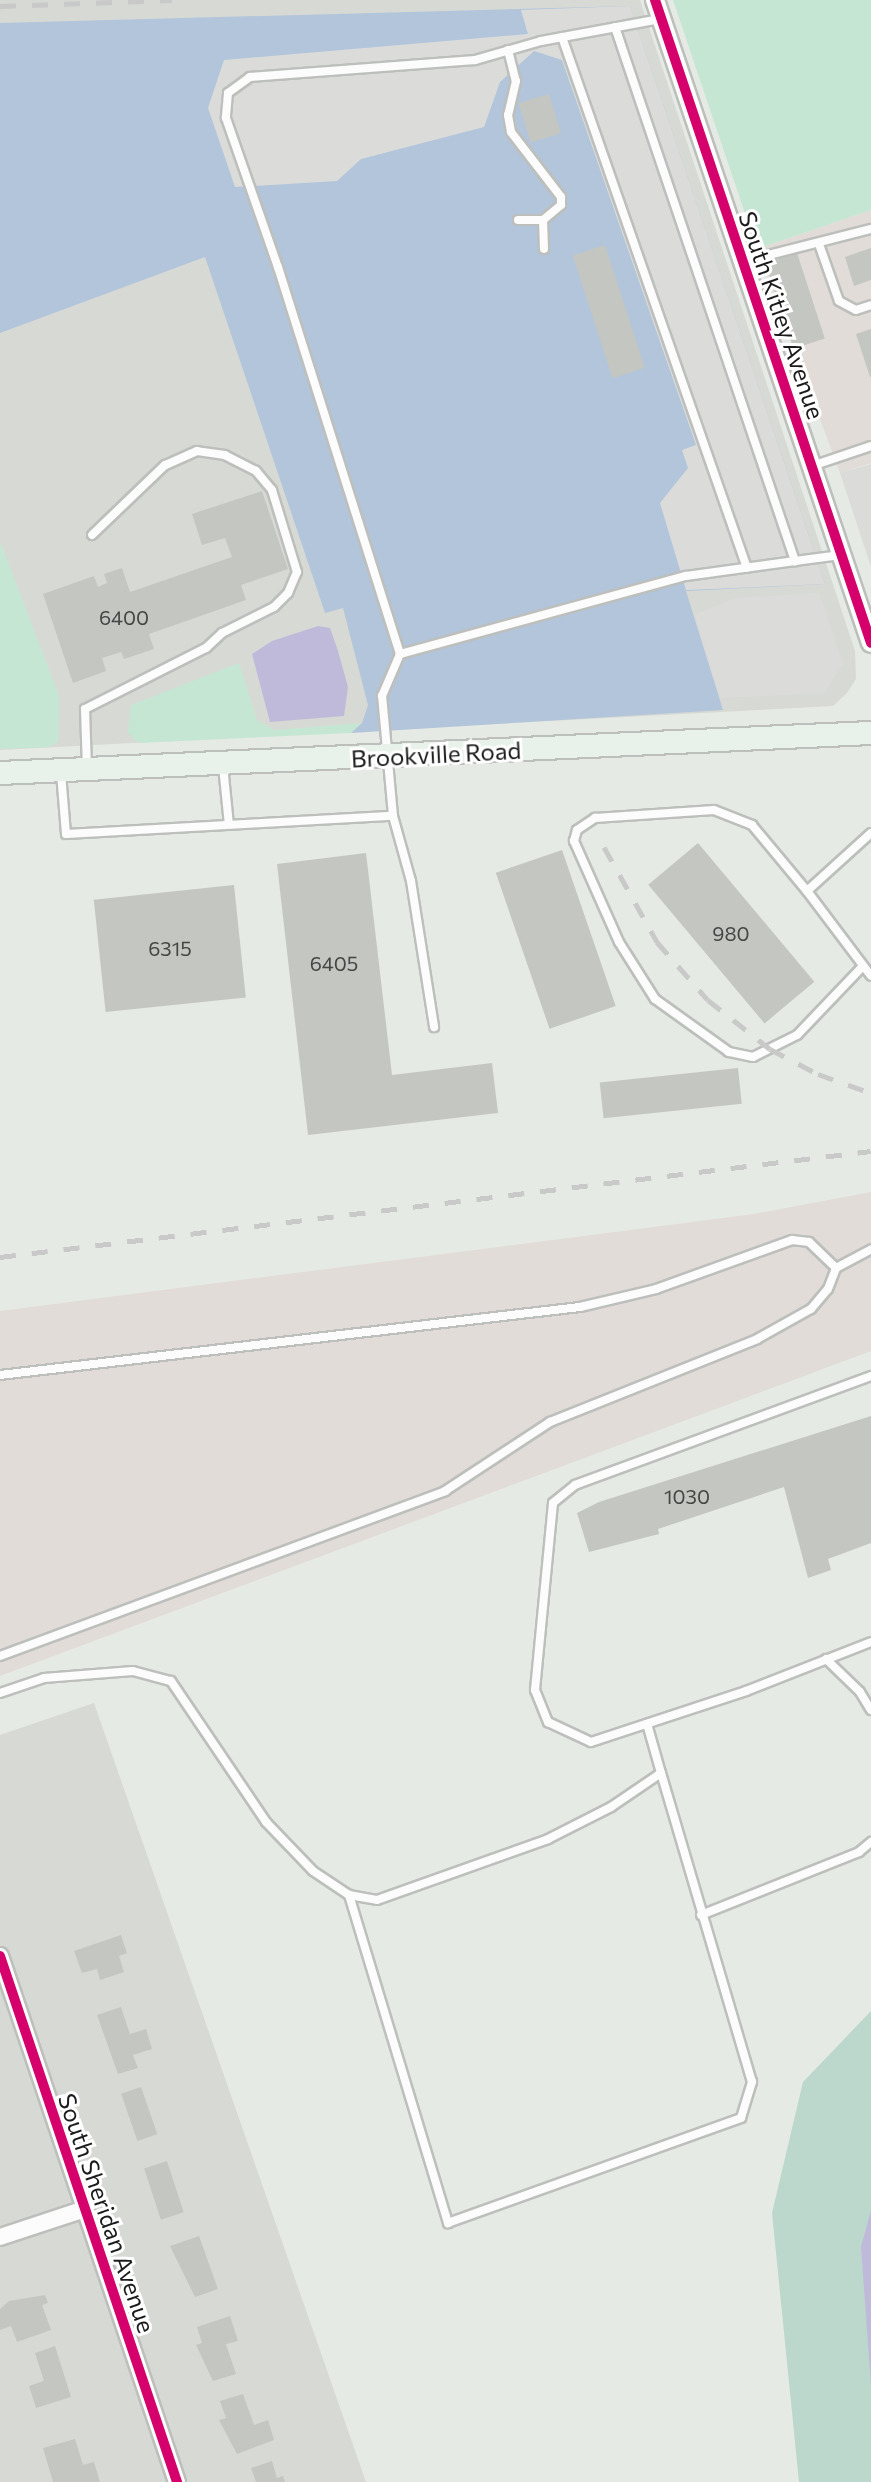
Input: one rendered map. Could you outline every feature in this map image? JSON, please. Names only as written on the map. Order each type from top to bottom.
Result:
[{"type":"main road","name":"Brookville Road","points":[[0,773],[871,733]]},
{"type":"street","name":"South Kitley Avenue","points":[[655,0],[871,643]]},
{"type":"street","name":"South Sheridan Avenue","points":[[0,1956],[177,2482]]},
{"type":"street","points":[[0,2237],[85,2209]]},
{"type":"lane","points":[[434,1027],[411,881],[393,816],[391,756],[382,696],[400,654],[278,267],[226,118],[226,98],[236,83],[250,77],[475,60],[562,37],[661,18]]},
{"type":"lane","points":[[615,27],[795,561]]},
{"type":"lane","points":[[562,37],[747,568]]},
{"type":"lane","points":[[508,50],[516,81],[508,115],[511,132],[561,197],[561,205],[543,220],[518,220]]},
{"type":"lane","points":[[543,220],[544,249]]},
{"type":"lane","points":[[743,262],[790,247],[819,244],[871,229]]},
{"type":"lane","points":[[819,244],[839,301],[856,310],[871,305]]},
{"type":"lane","points":[[812,467],[871,446]]},
{"type":"lane","points":[[87,770],[85,709],[206,648],[222,633],[274,607],[288,593],[297,572],[272,490],[256,471],[225,455],[197,451],[165,465],[92,535]]},
{"type":"lane","points":[[400,654],[686,576],[841,555]]},
{"type":"lane","points":[[223,764],[229,825]]},
{"type":"lane","points":[[60,771],[66,834],[393,816]]},
{"type":"lane","points":[[863,966],[797,1035],[753,1057],[729,1052],[655,999],[619,942],[574,841],[577,830],[595,818],[714,810],[752,825],[871,976]]},
{"type":"lane","points":[[807,891],[871,833]]},
{"type":"lane","points":[[0,1375],[580,1307],[656,1289],[792,1240],[809,1242],[836,1268]]},
{"type":"lane","points":[[0,1656],[445,1491],[550,1422],[757,1339],[811,1309],[828,1289],[836,1268],[871,1249]]},
{"type":"lane","points":[[871,1376],[575,1485],[553,1503],[535,1690],[548,1722],[591,1742],[871,1642]]},
{"type":"lane","points":[[826,1659],[860,1692],[871,1710]]},
{"type":"lane","points":[[0,1693],[44,1678],[133,1671],[171,1681],[266,1822],[313,1871],[349,1895],[377,1900],[548,1839],[661,1773]]},
{"type":"lane","points":[[349,1895],[448,2223],[741,2118],[752,2082],[647,1724]]},
{"type":"lane","points":[[701,1915],[859,1852],[871,1842]]},
{"type":"shaded area","points":[[0,0],[640,0],[855,651],[856,679],[847,693],[833,706],[0,750]]},
{"type":"shaded area","points":[[630,6],[825,584],[686,591],[723,710],[351,733],[362,723],[368,705],[343,608],[325,613],[205,257],[0,333],[0,23]]},
{"type":"shaded area","points":[[630,6],[825,584],[686,590],[660,503],[688,468],[682,450],[696,445],[562,60],[534,51],[500,82],[484,127],[361,159],[337,181],[235,187],[208,108],[224,60],[528,34],[521,10]]},
{"type":"shaded area","points":[[871,210],[871,463],[840,473],[757,249]]},
{"type":"shaded area","points":[[871,464],[871,567],[840,473]]},
{"type":"shaded area","points":[[819,593],[843,664],[824,693],[720,698],[695,615],[735,598]]},
{"type":"shaded area","points":[[318,626],[330,628],[338,651],[348,687],[344,716],[270,722],[252,654],[272,641]]},
{"type":"shaded area","points":[[871,1192],[871,1351],[0,1676],[0,1311],[754,1214]]},
{"type":"shaded area","points":[[94,1703],[366,2482],[0,2482],[0,1735]]},
{"type":"shaded area","points":[[871,2210],[871,2385],[861,2247]]},
{"type":"green space","points":[[673,0],[871,0],[871,210],[757,249]]},
{"type":"green space","points":[[0,541],[59,696],[58,742],[49,747],[0,749]]},
{"type":"green space","points":[[239,663],[257,720],[274,730],[362,723],[351,733],[139,743],[128,733],[131,705]]},
{"type":"green space","points":[[871,2011],[871,2482],[799,2482],[772,2213],[803,2082]]},
{"type":"building","points":[[549,94],[561,133],[530,143],[518,103]]},
{"type":"building","points":[[605,245],[645,368],[613,378],[573,256]]},
{"type":"building","points":[[871,248],[871,280],[854,286],[845,257]]},
{"type":"building","points":[[797,253],[825,339],[793,349],[766,263]]},
{"type":"building","points":[[871,329],[871,377],[870,377],[856,334]]},
{"type":"building","points":[[262,491],[288,569],[241,585],[246,600],[149,634],[154,649],[124,659],[121,652],[102,658],[106,671],[73,683],[43,594],[94,576],[98,587],[107,583],[104,574],[122,568],[130,592],[232,557],[225,538],[202,545],[192,514]]},
{"type":"building","points":[[698,843],[814,982],[765,1023],[648,885]]},
{"type":"building","points":[[562,850],[616,1006],[550,1029],[496,873]]},
{"type":"building","points":[[366,853],[392,1075],[492,1063],[498,1113],[308,1135],[277,864]]},
{"type":"building","points":[[234,885],[246,997],[106,1012],[94,900]]},
{"type":"building","points":[[738,1068],[742,1104],[604,1118],[600,1083]]},
{"type":"building","points":[[871,1416],[871,1543],[828,1559],[831,1570],[808,1578],[784,1487],[658,1529],[659,1534],[589,1552],[577,1513],[599,1502]]},
{"type":"building","points":[[121,1935],[127,1953],[119,1956],[124,1972],[100,1980],[97,1969],[82,1973],[74,1951]]},
{"type":"building","points":[[121,2007],[130,2034],[146,2029],[152,2049],[133,2055],[138,2068],[118,2074],[97,2015]]},
{"type":"building","points":[[141,2087],[157,2134],[137,2141],[121,2094]]},
{"type":"building","points":[[167,2161],[184,2212],[161,2220],[144,2168]]},
{"type":"building","points":[[199,2236],[218,2289],[195,2297],[170,2246]]},
{"type":"building","points":[[45,2295],[48,2303],[42,2305],[51,2330],[17,2342],[11,2326],[0,2330],[0,2309],[9,2301]]},
{"type":"building","points":[[230,2316],[238,2341],[226,2344],[236,2374],[213,2381],[196,2345],[202,2343],[197,2327]]},
{"type":"building","points":[[55,2346],[71,2397],[36,2408],[29,2386],[44,2381],[35,2353]]},
{"type":"building","points":[[243,2394],[254,2425],[268,2420],[274,2440],[237,2454],[219,2420],[226,2418],[220,2401]]},
{"type":"building","points":[[75,2439],[83,2465],[94,2462],[100,2482],[53,2482],[43,2448]]},
{"type":"building","points":[[272,2461],[277,2478],[283,2476],[285,2482],[256,2482],[251,2468]]},
{"type":"railway","points":[[0,6],[172,0]]},
{"type":"railway","points":[[604,847],[657,942],[708,1000],[770,1049],[818,1074],[871,1093]]},
{"type":"railway","points":[[0,1257],[871,1151]]},
{"type":"cycle path","points":[[655,0],[871,643]]},
{"type":"cycle path","points":[[0,1956],[177,2482]]}]
